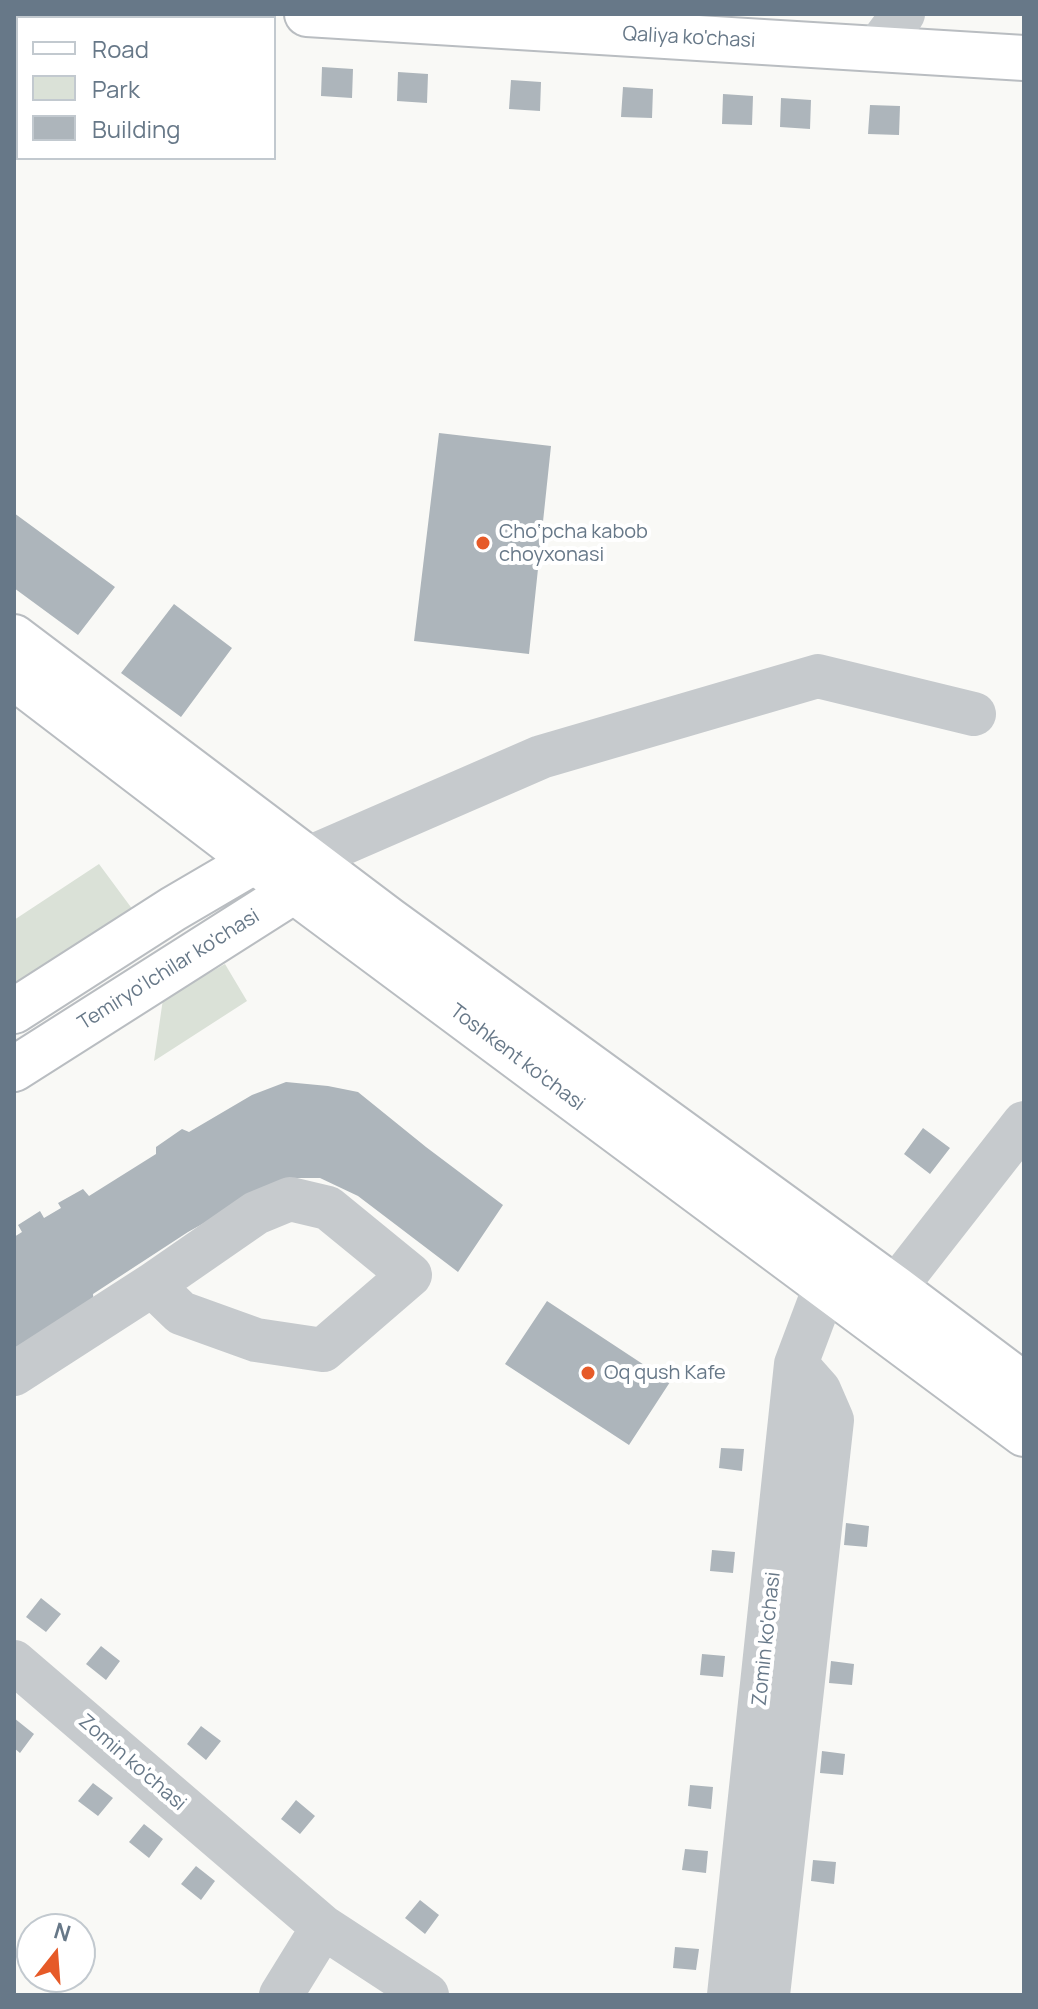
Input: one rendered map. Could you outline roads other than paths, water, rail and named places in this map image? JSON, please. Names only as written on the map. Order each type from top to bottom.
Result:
[{"type":"main road","name":"Qaliya ko'chasi","points":[[307,14],[610,23],[877,49],[1024,58]]},
{"type":"main road","name":"Toshkent ko'chasi","points":[[14,637],[825,1287],[1024,1434]]},
{"type":"main road","name":"Toshkent ko'chasi","points":[[14,677],[292,862],[389,920],[1024,1385]]},
{"type":"main road","points":[[14,1011],[173,909],[292,862]]},
{"type":"main road","name":"Temiryo'lchilar ko'chasi","points":[[14,1069],[292,862]]},
{"type":"street","points":[[877,49],[903,14]]},
{"type":"street","points":[[292,862],[541,757],[818,676],[974,714]]},
{"type":"street","points":[[895,1288],[1024,1123]]},
{"type":"street","points":[[14,1374],[256,1213],[290,1199],[328,1208],[410,1275],[323,1350],[256,1340],[181,1313],[152,1285]]},
{"type":"street","name":"Zomin ko'chasi","points":[[729,1995],[796,1364],[825,1287]]},
{"type":"street","points":[[768,1995],[832,1420],[819,1390],[796,1364]]},
{"type":"street","name":"Zomin ko'chasi","points":[[14,1662],[323,1927],[427,1995]]},
{"type":"street","points":[[281,1995],[323,1927]]},
{"type":"place","name":"Cho‘pcha kabob choyxonasi","points":[[483,543]]},
{"type":"place","name":"Oq qush Kafe","points":[[588,1373]]}]
